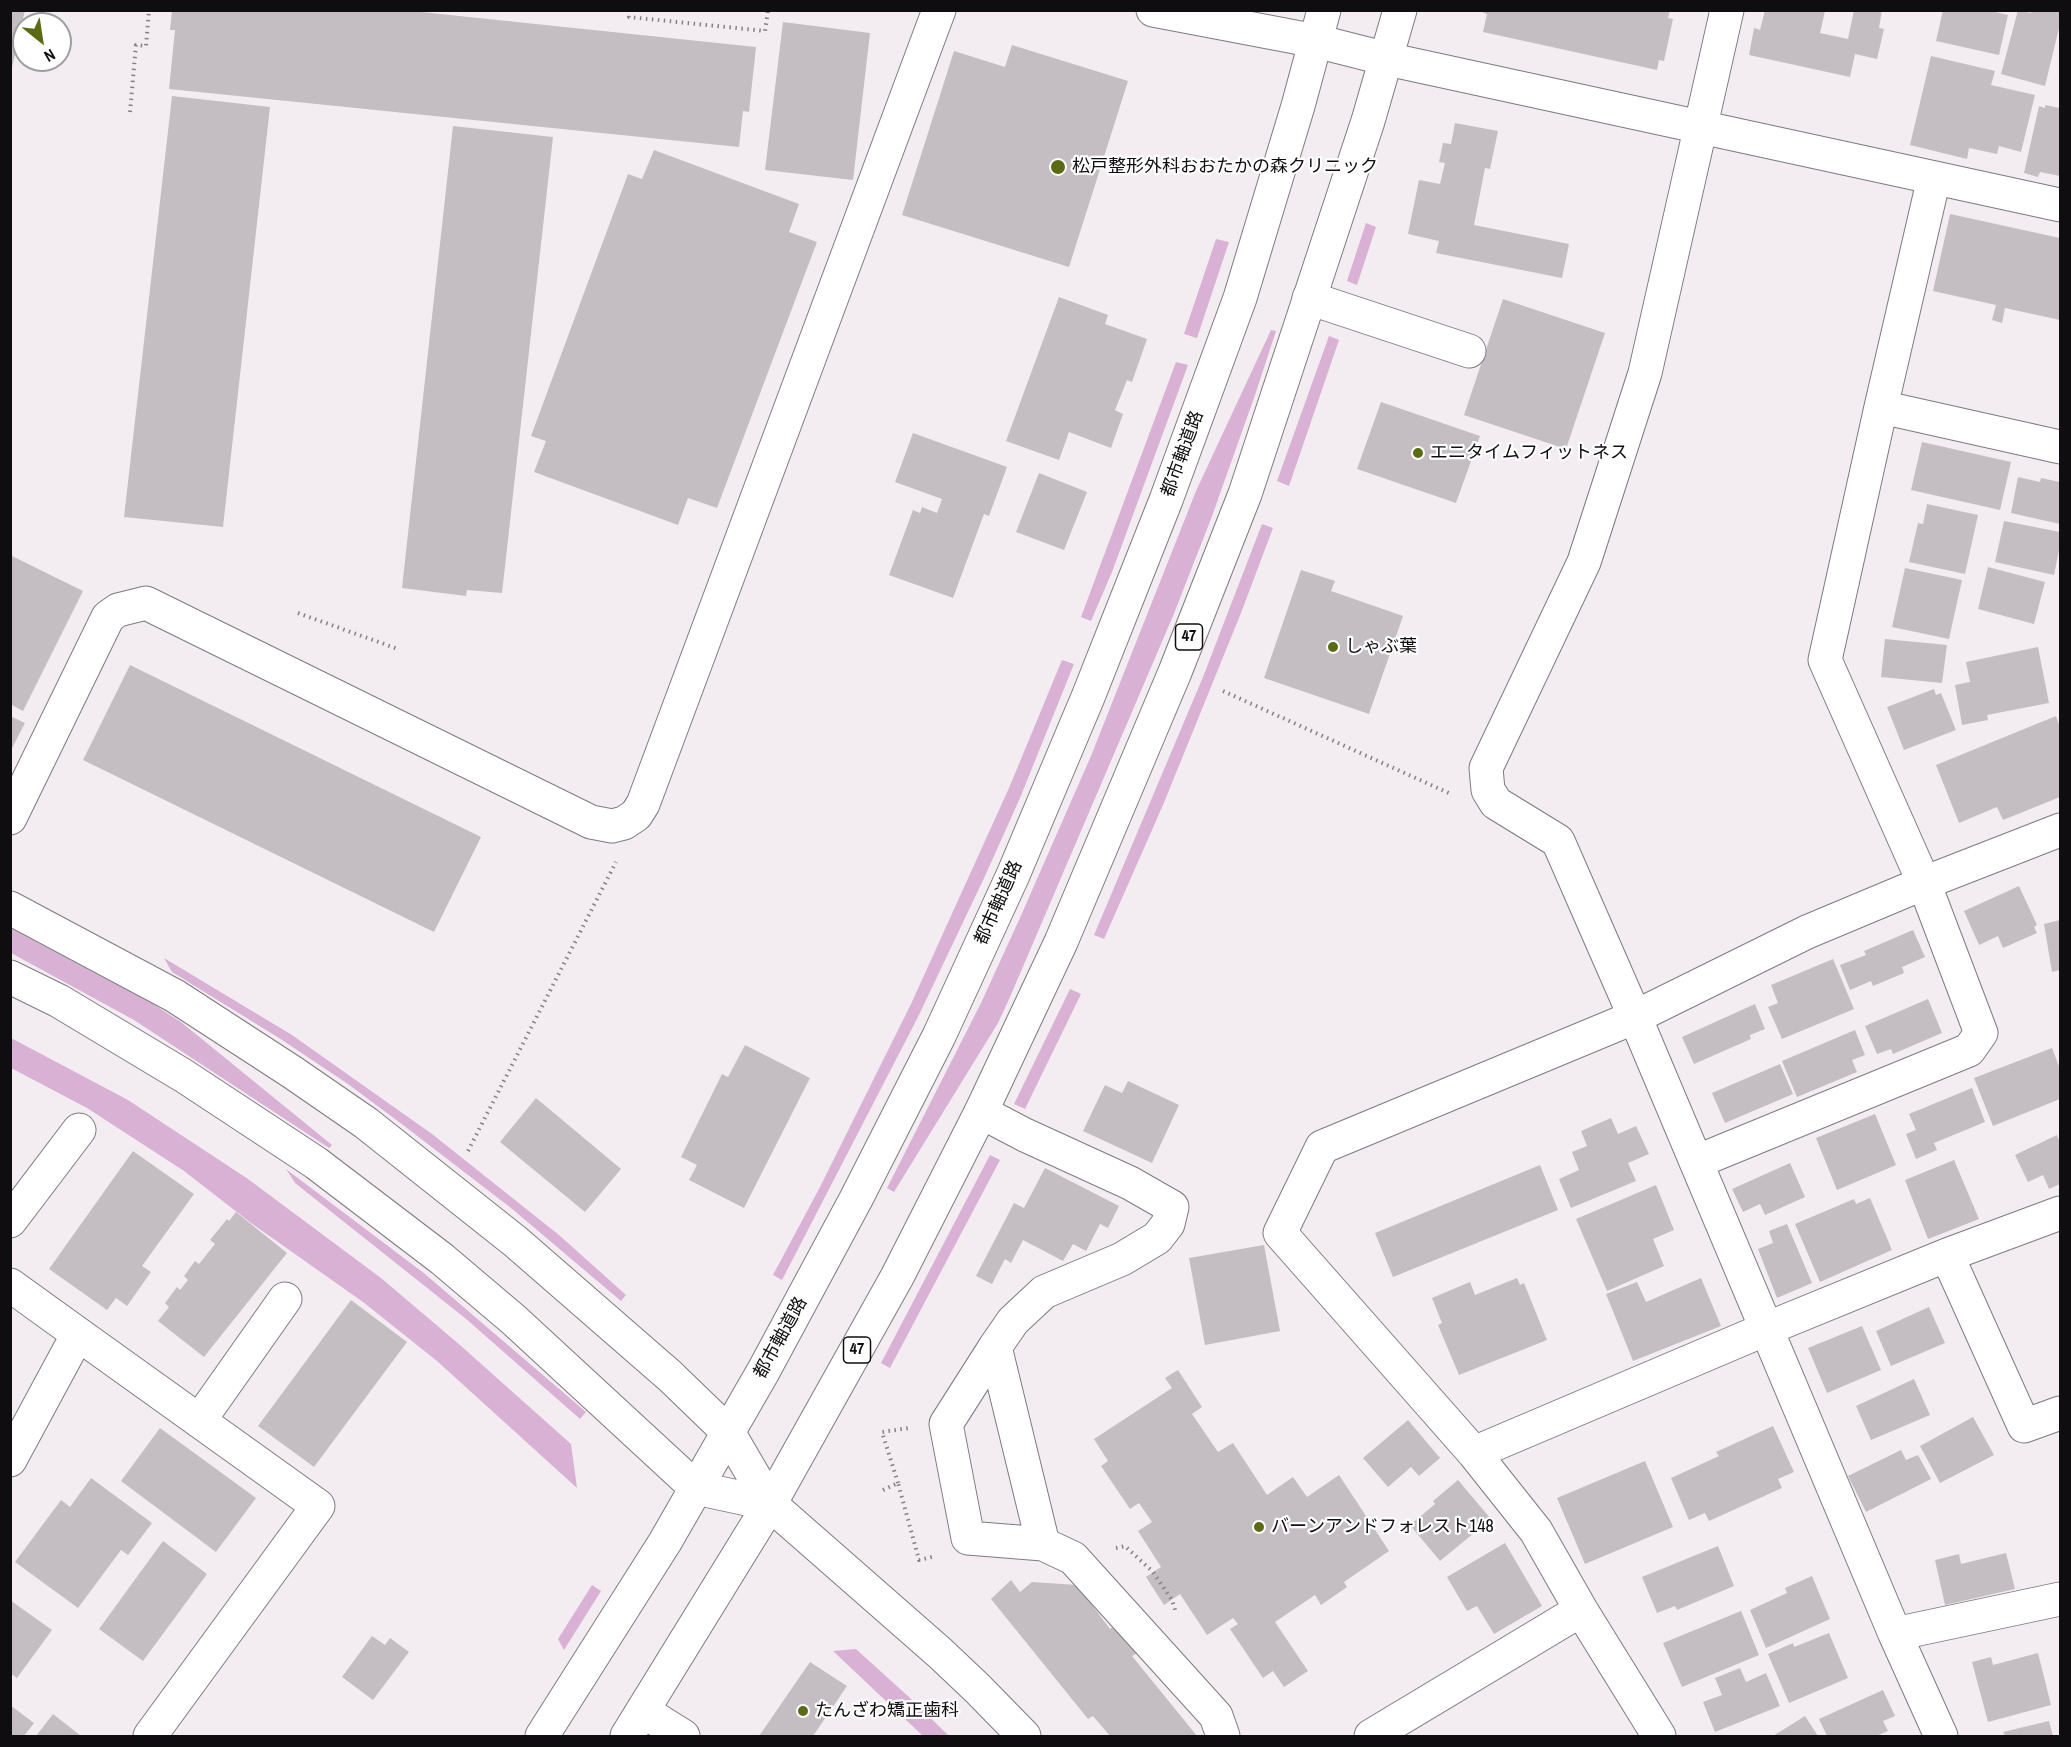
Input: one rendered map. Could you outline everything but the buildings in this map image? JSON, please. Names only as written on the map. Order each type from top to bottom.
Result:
[{"type":"street","points":[[10,818],[108,617],[118,610],[146,603],[591,822],[612,826],[624,824],[636,815],[643,804],[939,10]]},
{"type":"street","points":[[1153,10],[1320,26],[1387,59],[2061,205]]},
{"type":"street","name":"47","points":[[635,1724],[770,1504],[897,1277],[981,1112],[1061,942],[1175,672],[1245,494],[1387,59],[1400,10]]},
{"type":"street","points":[[1727,10],[1645,373],[1584,562],[1486,768],[1488,790],[1496,803],[1558,841],[1635,1017],[1895,1634],[1941,1737]]},
{"type":"street","name":"都市軸道路","points":[[542,1737],[665,1542],[770,1360],[867,1178],[939,1036],[1017,864],[1088,697],[1153,533],[1236,310],[1320,26]]},
{"type":"street","points":[[1696,1162],[1969,1050],[1981,1033],[1924,883],[1825,660],[1881,407],[1907,341],[1934,177]]},
{"type":"street","points":[[1309,298],[1469,351]]},
{"type":"street","points":[[1881,407],[2061,447]]},
{"type":"street","points":[[1659,1737],[1581,1610],[1536,1531],[1474,1453],[1280,1233],[1322,1147],[1635,1017],[1807,932],[1924,883],[2061,830]]},
{"type":"street","points":[[10,908],[175,996],[292,1072],[366,1123],[533,1257],[670,1376],[728,1432],[770,1504],[940,1653],[1024,1737]]},
{"type":"street","points":[[10,977],[58,1001],[184,1076],[266,1128],[325,1170],[442,1259],[514,1320],[696,1488],[770,1504]]},
{"type":"street","points":[[981,1112],[1025,1135],[1130,1182],[1172,1207],[1168,1224],[1157,1238],[1122,1259],[1044,1292],[1013,1320],[946,1424],[968,1538],[1043,1544],[1073,1558],[1216,1716],[1223,1737]]},
{"type":"street","points":[[10,1221],[79,1130]]},
{"type":"street","points":[[1474,1453],[1766,1329],[1947,1255],[2061,1213]]},
{"type":"street","points":[[1947,1255],[2024,1426],[2061,1413]]},
{"type":"street","points":[[10,1285],[318,1506],[150,1737]]},
{"type":"street","points":[[199,1421],[285,1299]]},
{"type":"street","points":[[10,1460],[78,1334]]},
{"type":"street","points":[[995,1347],[1043,1544]]},
{"type":"street","points":[[1895,1634],[2061,1599]]},
{"type":"street","points":[[1371,1737],[1581,1610]]},
{"type":"street","points":[[635,1724],[683,1737]]},
{"type":"path","points":[[130,112],[136,45],[146,46],[149,10]]},
{"type":"path","points":[[630,10],[629,17],[765,31],[768,10]]},
{"type":"path","points":[[298,613],[398,649]]},
{"type":"path","points":[[1223,691],[1453,794],[1488,790]]},
{"type":"path","points":[[468,1151],[618,859],[624,824]]},
{"type":"path","points":[[882,1432],[919,1560],[961,1550],[968,1538]]},
{"type":"path","points":[[883,1490],[898,1483]]},
{"type":"shaded area","points":[[1366,223],[1376,227],[1357,285],[1347,281]]},
{"type":"shaded area","points":[[1216,239],[1229,242],[1197,338],[1184,334]]},
{"type":"shaded area","points":[[1271,330],[1276,331],[1211,519],[1173,616],[1010,997],[998,1023],[894,1192],[887,1188],[981,1003],[1019,920],[1091,756],[1196,491]]},
{"type":"shaded area","points":[[1329,336],[1339,340],[1289,486],[1277,481]]},
{"type":"shaded area","points":[[1176,362],[1188,365],[1112,572],[1091,621],[1081,617]]},
{"type":"shaded area","points":[[1262,524],[1273,528],[1241,613],[1163,805],[1104,939],[1094,935],[1203,677]]},
{"type":"shaded area","points":[[1062,660],[1074,664],[1020,798],[985,876],[918,1017],[782,1280],[773,1275],[820,1187],[911,1004],[1009,788]]},
{"type":"shaded area","points":[[10,928],[153,1004],[181,1022],[332,1145],[329,1148],[134,1020],[11,953]]},
{"type":"shaded area","points":[[164,958],[292,1035],[432,1134],[559,1235],[626,1295],[621,1301],[511,1208],[403,1125],[348,1084],[279,1038],[172,972]]},
{"type":"shaded area","points":[[1070,989],[1081,994],[1025,1109],[1014,1104]]},
{"type":"shaded area","points":[[11,1038],[128,1100],[248,1179],[381,1278],[571,1444],[577,1488],[437,1361],[363,1302],[251,1223],[184,1171],[87,1108],[11,1068]]},
{"type":"shaded area","points":[[990,1155],[1000,1160],[890,1368],[881,1363]]},
{"type":"shaded area","points":[[286,1169],[425,1274],[586,1412],[580,1419],[465,1318],[295,1183]]},
{"type":"shaded area","points":[[592,1585],[601,1591],[564,1650],[558,1639]]},
{"type":"shaded area","points":[[856,1649],[949,1736],[923,1736],[833,1651]]},
{"type":"place","name":"松戸整形外科おおたかの森クリニック","points":[[1058,167]]},
{"type":"place","name":"エニタイムフィットネス","points":[[1418,453]]},
{"type":"place","name":"しゃぶ葉","points":[[1333,647]]},
{"type":"place","name":"バーンアンドフォレスト148","points":[[1259,1527]]},
{"type":"place","name":"たんざわ矯正歯科","points":[[803,1711]]}]
